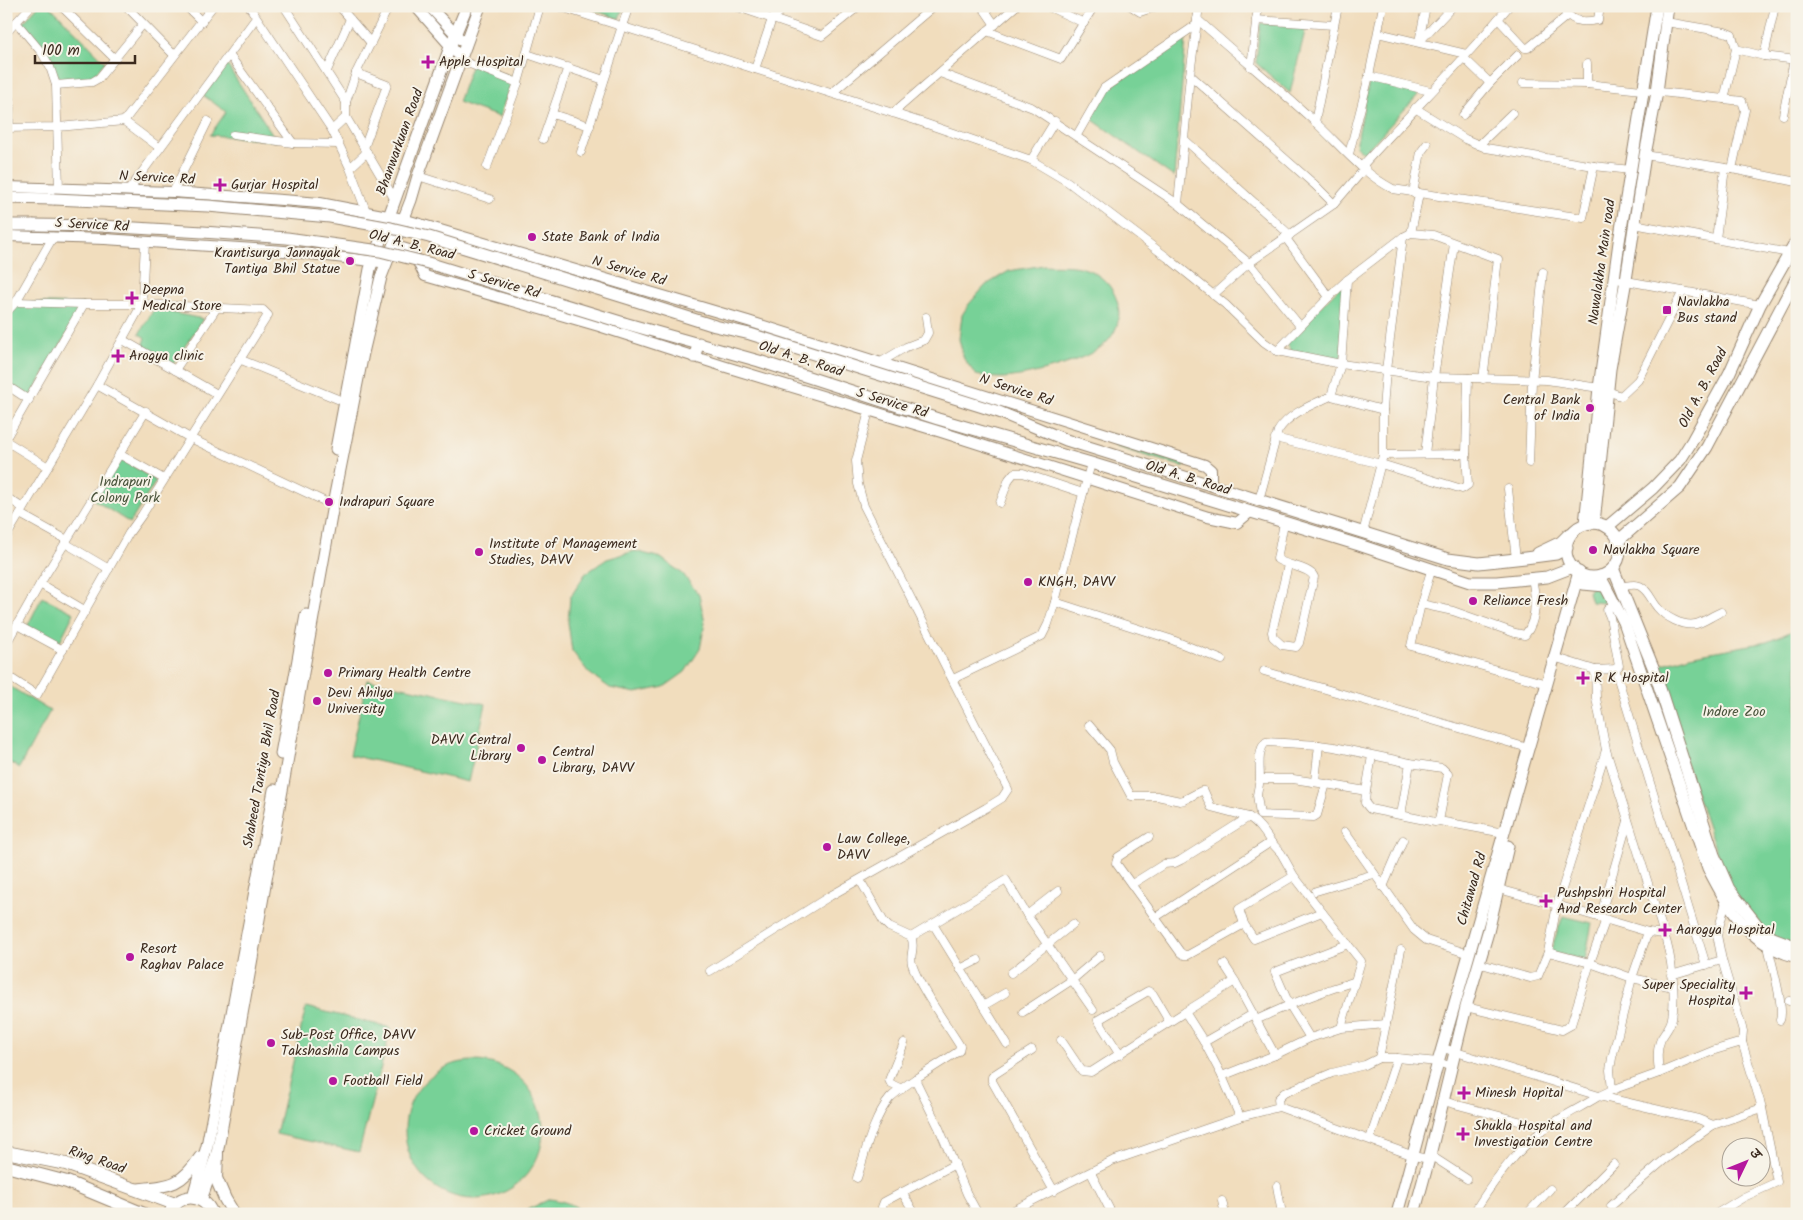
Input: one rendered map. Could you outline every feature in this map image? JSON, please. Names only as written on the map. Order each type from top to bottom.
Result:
[{"type":"highway","points":[[212,1150],[216,1178],[234,1214]]},
{"type":"highway","name":"Ring Road","points":[[6,1152],[66,1164],[137,1190],[172,1209]]},
{"type":"highway","points":[[6,1166],[66,1182],[143,1214]]},
{"type":"highway","points":[[172,1209],[183,1198],[207,1207]]},
{"type":"main road","name":"Bhanwarkuan Road","points":[[359,350],[367,280],[373,260],[450,47],[467,6]]},
{"type":"main road","name":"Bhanwarkuan Road","points":[[359,350],[381,277],[411,200],[480,6]]},
{"type":"main road","name":"Nawalakha Main road","points":[[1590,524],[1595,510],[1614,278],[1657,6]]},
{"type":"main road","name":"Nawalakha Main road","points":[[1590,524],[1588,492],[1604,389],[1610,369],[1626,280],[1645,155],[1657,92],[1668,6]]},
{"type":"main road","name":"Old A. B. Road","points":[[10,193],[56,194],[330,217],[391,228],[429,237],[715,326],[750,334],[998,412],[1066,440],[1448,559],[1479,563],[1556,554],[1566,548]]},
{"type":"main road","name":"Old A. B. Road","points":[[6,225],[91,225],[203,232],[287,238],[380,251],[438,266],[624,323],[759,361],[988,434],[1091,463],[1470,582],[1497,582],[1548,576],[1577,575],[1602,581]]},
{"type":"main road","name":"Old A. B. Road","points":[[1611,523],[1653,488],[1680,460],[1729,374],[1760,305],[1797,240]]},
{"type":"main road","points":[[1618,540],[1680,487],[1707,447],[1797,277]]},
{"type":"main road","points":[[694,357],[699,343]]},
{"type":"main road","points":[[329,504],[359,350]]},
{"type":"main road","name":"Shaheed Tantiya Bhil Road","points":[[212,1150],[329,504],[345,402],[359,350]]},
{"type":"main road","points":[[1521,559],[1561,542],[1582,517],[1588,492]]},
{"type":"main road","points":[[1595,510],[1611,523],[1618,540],[1620,555]]},
{"type":"main road","points":[[1640,522],[1613,568],[1602,581],[1624,622],[1708,868],[1726,902],[1747,929],[1768,946],[1784,954],[1797,957]]},
{"type":"main road","points":[[1577,575],[1569,561],[1566,548],[1572,533],[1590,524],[1611,523]]},
{"type":"main road","points":[[1613,568],[1653,667],[1714,855],[1729,889],[1761,930],[1773,938],[1797,948]]},
{"type":"main road","name":"Chitawad Rd","points":[[1397,1214],[1469,954],[1493,887],[1560,659],[1577,575]]},
{"type":"main road","name":"Chitawad Rd","points":[[1414,1214],[1466,1006],[1488,932],[1493,887],[1504,834],[1577,575]]},
{"type":"main road","points":[[137,1190],[178,1182],[212,1150]]},
{"type":"main road","points":[[207,1207],[212,1150]]},
{"type":"street","points":[[6,33],[31,6]]},
{"type":"street","points":[[62,6],[115,59]]},
{"type":"street","points":[[126,6],[174,55]]},
{"type":"street","points":[[186,6],[202,22]]},
{"type":"street","points":[[124,121],[213,6]]},
{"type":"street","points":[[249,6],[332,130],[350,168],[366,211]]},
{"type":"street","points":[[284,6],[346,102]]},
{"type":"street","points":[[339,6],[371,43]]},
{"type":"street","points":[[389,6],[356,74],[346,102],[346,117],[396,200]]},
{"type":"street","points":[[415,6],[461,59],[518,82]]},
{"type":"street","points":[[429,6],[466,45]]},
{"type":"street","points":[[487,167],[518,82],[540,6]]},
{"type":"street","points":[[558,6],[578,9],[622,26],[832,93],[1031,160],[1068,182],[1168,258],[1213,294],[1264,342],[1277,351],[1341,364],[1434,377],[1547,380],[1604,389],[1621,396],[1638,380],[1683,291]]},
{"type":"street","points":[[581,152],[630,6]]},
{"type":"street","points":[[735,6],[822,36],[859,6]]},
{"type":"street","points":[[755,69],[772,18],[786,6]]},
{"type":"street","points":[[921,6],[926,14]]},
{"type":"street","points":[[832,93],[934,6]]},
{"type":"street","points":[[982,6],[995,24]]},
{"type":"street","points":[[893,113],[1016,6]]},
{"type":"street","points":[[1047,6],[1084,23]]},
{"type":"street","points":[[987,31],[1061,59],[1094,6]]},
{"type":"street","points":[[1131,6],[1140,12],[1152,8],[1152,6]]},
{"type":"street","points":[[1178,204],[1190,74],[1199,6]]},
{"type":"street","points":[[1251,66],[1258,6]]},
{"type":"street","points":[[1315,122],[1338,6]]},
{"type":"street","points":[[1349,154],[1369,76],[1383,6]]},
{"type":"street","points":[[1419,42],[1426,6]]},
{"type":"street","points":[[1419,42],[1453,6]]},
{"type":"street","points":[[1213,294],[1249,263],[1334,204],[1363,167],[1430,91],[1465,56],[1509,6]]},
{"type":"street","points":[[1560,6],[1574,20],[1596,20],[1600,18],[1600,6]]},
{"type":"street","points":[[1764,56],[1774,6]]},
{"type":"street","points":[[1498,19],[1523,47],[1528,48],[1568,15]]},
{"type":"street","points":[[129,190],[230,56],[256,18]]},
{"type":"street","points":[[327,72],[350,19]]},
{"type":"street","points":[[1256,20],[1334,25]]},
{"type":"street","points":[[16,22],[42,53],[50,67],[56,86],[58,127],[56,194]]},
{"type":"street","points":[[1196,22],[1251,66],[1383,184],[1393,189],[1582,218],[1594,166]]},
{"type":"street","points":[[1076,136],[1104,88],[1196,22]]},
{"type":"street","points":[[1666,22],[1732,35],[1736,49],[1724,99]]},
{"type":"street","points":[[56,86],[92,82],[99,78],[143,24]]},
{"type":"street","points":[[1378,33],[1419,42],[1465,56],[1490,83]]},
{"type":"street","points":[[1736,49],[1764,56],[1795,60],[1783,115]]},
{"type":"street","points":[[527,54],[604,80]]},
{"type":"street","points":[[1463,115],[1490,83],[1518,55]]},
{"type":"street","points":[[230,56],[293,143]]},
{"type":"street","points":[[1587,64],[1587,84]]},
{"type":"street","points":[[543,139],[568,67]]},
{"type":"street","points":[[940,72],[1034,108],[1178,204],[1249,263],[1300,326]]},
{"type":"street","points":[[350,168],[366,150],[387,85],[356,74]]},
{"type":"street","points":[[1190,74],[1334,204]]},
{"type":"street","points":[[1369,76],[1430,91]]},
{"type":"street","points":[[1523,83],[1587,84],[1742,101],[1746,110],[1729,169],[1716,239]]},
{"type":"street","points":[[6,89],[10,102],[8,128],[58,127],[124,121],[160,148]]},
{"type":"street","points":[[1415,108],[1465,139],[1486,148],[1594,166],[1631,170]]},
{"type":"street","points":[[1479,145],[1512,113]]},
{"type":"street","points":[[552,114],[590,126]]},
{"type":"street","points":[[332,130],[346,117]]},
{"type":"street","points":[[173,192],[208,121]]},
{"type":"street","points":[[1031,160],[1055,121]]},
{"type":"street","points":[[233,135],[293,143],[338,144]]},
{"type":"street","points":[[1185,140],[1288,236],[1329,297]]},
{"type":"street","points":[[1411,233],[1421,152],[1426,144]]},
{"type":"street","points":[[1645,155],[1797,182]]},
{"type":"street","points":[[418,176],[490,199]]},
{"type":"street","name":"N Service Rd","points":[[56,194],[129,190],[173,192],[320,203],[403,218],[881,362],[1205,465],[1210,470],[1211,485]]},
{"type":"street","points":[[1634,224],[1789,253]]},
{"type":"street","points":[[1277,351],[1347,280],[1403,237],[1411,233],[1433,235],[1498,259],[1483,378]]},
{"type":"street","name":"S Service Rd","points":[[6,236],[53,237],[284,251],[386,263]]},
{"type":"street","points":[[6,313],[16,302],[53,237]]},
{"type":"street","points":[[1363,533],[1384,455],[1383,410],[1386,370],[1403,237]]},
{"type":"street","points":[[6,537],[98,385],[142,304],[145,242]]},
{"type":"street","points":[[1425,454],[1434,377],[1454,244]]},
{"type":"street","name":"S Service Rd","points":[[393,245],[412,251],[425,276],[599,326],[1208,517],[1237,523],[1249,512]]},
{"type":"street","points":[[1529,463],[1532,381],[1543,272]]},
{"type":"street","points":[[1614,278],[1760,305]]},
{"type":"street","points":[[1331,396],[1341,364],[1347,280]]},
{"type":"street","points":[[6,675],[37,695],[129,533],[238,359],[268,315],[264,310],[142,304],[16,302]]},
{"type":"street","points":[[48,467],[6,440],[84,304]]},
{"type":"street","points":[[699,306],[715,326]]},
{"type":"street","points":[[175,370],[216,309]]},
{"type":"street","points":[[881,362],[906,346],[924,340],[928,333],[926,317]]},
{"type":"street","points":[[123,340],[217,394]]},
{"type":"street","points":[[238,359],[345,402]]},
{"type":"street","points":[[1275,438],[1382,464],[1462,489],[1468,485],[1466,454],[1468,378]]},
{"type":"street","points":[[6,385],[29,400]]},
{"type":"street","points":[[98,385],[190,438],[329,504]]},
{"type":"street","points":[[1259,500],[1275,438],[1278,430],[1289,418],[1331,396],[1383,410]]},
{"type":"street","points":[[6,644],[40,584],[146,411]]},
{"type":"street","points":[[710,971],[830,896],[986,808],[1002,798],[1008,789],[864,506],[858,484],[856,461],[869,411]]},
{"type":"street","points":[[119,454],[164,479]]},
{"type":"street","points":[[1384,455],[1466,454]]},
{"type":"street","points":[[953,679],[1042,636],[1055,602],[1091,463]]},
{"type":"street","points":[[1000,504],[1008,479],[1014,473],[1023,473],[1083,493]]},
{"type":"street","points":[[1508,488],[1521,559]]},
{"type":"street","points":[[6,497],[22,511],[108,570]]},
{"type":"street","points":[[1284,523],[1276,556],[1278,561],[1310,572],[1314,577],[1299,643],[1296,647],[1282,645],[1273,637],[1272,632],[1288,565]]},
{"type":"street","points":[[1431,571],[1411,646],[1546,684]]},
{"type":"street","points":[[1421,604],[1452,611],[1515,633],[1525,634],[1530,626],[1535,608],[1536,597],[1532,578]]},
{"type":"street","points":[[40,584],[86,611]]},
{"type":"street","points":[[1620,587],[1639,586],[1649,593],[1658,608],[1668,617],[1681,623],[1695,624],[1721,612]]},
{"type":"street","points":[[1055,602],[1170,639],[1222,660]]},
{"type":"street","points":[[1560,659],[1595,670],[1615,669],[1619,666],[1607,610],[1614,603]]},
{"type":"street","points":[[17,625],[63,650]]},
{"type":"street","points":[[1615,669],[1706,965]]},
{"type":"street","points":[[1595,670],[1596,698],[1606,750],[1669,948],[1673,987],[1672,1021],[1659,1046],[1659,1073]]},
{"type":"street","points":[[1264,671],[1528,748]]},
{"type":"street","points":[[1089,725],[1110,750],[1113,762],[1132,796],[1157,796],[1180,801],[1200,791],[1204,791],[1211,807],[1249,817],[1258,824],[1281,853],[1294,876],[1361,961],[1353,982],[1341,1028]]},
{"type":"street","points":[[1326,784],[1317,815],[1314,817],[1260,815],[1257,795],[1262,746],[1266,742],[1319,745],[1410,764],[1442,768],[1448,773],[1439,821]]},
{"type":"street","points":[[1315,781],[1319,745]]},
{"type":"street","points":[[1478,963],[1530,978],[1538,976],[1548,952],[1557,905],[1606,750]]},
{"type":"street","points":[[1372,756],[1366,791],[1365,803],[1367,807],[1428,821],[1439,821],[1504,834]]},
{"type":"street","points":[[1402,815],[1410,764]]},
{"type":"street","points":[[1260,779],[1315,781],[1366,791]]},
{"type":"street","points":[[1132,884],[1164,864],[1181,860],[1249,817]]},
{"type":"street","points":[[1466,1006],[1562,1030],[1571,1025],[1603,918],[1628,821]]},
{"type":"street","points":[[1345,832],[1420,936],[1469,954]]},
{"type":"street","points":[[1149,837],[1118,857],[1116,861],[1180,952],[1188,955],[1244,924]]},
{"type":"street","points":[[1383,887],[1403,840]]},
{"type":"street","points":[[1156,918],[1271,842]]},
{"type":"street","points":[[1316,891],[1374,874]]},
{"type":"street","points":[[1294,876],[1239,909],[1238,911],[1244,924],[1254,939],[1322,912]]},
{"type":"street","points":[[857,1178],[874,1130],[886,1104],[892,1096],[960,1050],[960,1046],[919,980],[911,962],[914,945],[911,938],[889,927],[884,922],[860,880]]},
{"type":"street","points":[[911,938],[1006,880],[1047,944],[1093,1010]]},
{"type":"street","points":[[1493,887],[1648,932],[1664,934]]},
{"type":"street","points":[[1716,1214],[1744,1197],[1777,1182],[1762,1108],[1742,1042],[1743,1031],[1722,960],[1717,935],[1729,889]]},
{"type":"street","points":[[1027,914],[1058,891]]},
{"type":"street","points":[[933,924],[1007,1044]]},
{"type":"street","points":[[1011,973],[1073,924]]},
{"type":"street","points":[[1612,1090],[1610,1070],[1612,1058],[1632,978],[1648,932]]},
{"type":"street","points":[[1310,1038],[1289,1004],[1275,972],[1348,944]]},
{"type":"street","points":[[1768,946],[1779,999],[1780,1020]]},
{"type":"street","points":[[1380,1058],[1401,950]]},
{"type":"street","points":[[1548,952],[1590,963],[1632,978],[1673,987]]},
{"type":"street","points":[[1023,1012],[1072,980],[1100,956]]},
{"type":"street","points":[[960,969],[978,960]]},
{"type":"street","points":[[1672,975],[1722,960]]},
{"type":"street","points":[[1224,964],[1274,1055]]},
{"type":"street","points":[[1061,1040],[1082,1071],[1091,1072],[1235,981]]},
{"type":"street","points":[[1204,1042],[1254,1017],[1320,992],[1353,982]]},
{"type":"street","points":[[1120,1055],[1098,1020],[1148,992],[1153,994],[1170,1021]]},
{"type":"street","points":[[983,1006],[1005,993]]},
{"type":"street","points":[[1185,1012],[1222,1076],[1240,1117]]},
{"type":"street","points":[[1222,1076],[1310,1038],[1341,1028],[1386,1024]]},
{"type":"street","points":[[1473,1214],[1486,1192],[1509,1164],[1545,1128],[1612,1090],[1715,1050],[1742,1042]]},
{"type":"street","points":[[902,1089],[891,1084],[889,1080],[904,1043]]},
{"type":"street","points":[[1443,1048],[1599,1096],[1698,1119],[1713,1125]]},
{"type":"street","points":[[1032,1050],[995,1074],[992,1077],[992,1081],[1054,1191]]},
{"type":"street","points":[[1279,1107],[1278,1099],[1284,1093],[1332,1073],[1365,1065],[1380,1058],[1438,1062],[1452,1066]]},
{"type":"street","points":[[1370,1139],[1397,1058]]},
{"type":"street","points":[[915,1079],[939,1128],[967,1194],[978,1214]]},
{"type":"street","points":[[1443,1101],[1545,1128]]},
{"type":"street","points":[[1006,1214],[1112,1161],[1240,1117],[1279,1107],[1414,1156],[1429,1157],[1467,1179]]},
{"type":"street","points":[[1611,1206],[1664,1160],[1713,1125],[1762,1108]]},
{"type":"street","points":[[885,1214],[882,1207],[884,1202],[954,1164]]},
{"type":"street","points":[[1564,1214],[1614,1164]]},
{"type":"street","points":[[1091,1173],[1112,1214]]},
{"type":"street","points":[[1277,1186],[1282,1214]]},
{"type":"street","points":[[1527,1214],[1550,1189]]},
{"type":"street","points":[[902,1192],[916,1214]]},
{"type":"street","points":[[1222,1201],[1225,1214]]},
{"type":"green space","points":[[38,6],[50,6],[105,62],[90,80],[60,80],[43,48],[23,23]]},
{"type":"green space","points":[[583,6],[624,6],[619,19]]},
{"type":"green space","points":[[1260,23],[1306,27],[1290,93],[1256,63]]},
{"type":"green space","points":[[1186,37],[1174,177],[1090,118],[1105,90]]},
{"type":"green space","points":[[472,64],[513,78],[499,117],[458,102]]},
{"type":"green space","points":[[227,65],[277,141],[210,135],[226,112],[203,95]]},
{"type":"green space","points":[[1369,81],[1419,94],[1364,153],[1356,146]]},
{"type":"green space","points":[[1044,265],[1081,267],[1097,274],[1106,282],[1113,291],[1119,312],[1114,333],[1097,350],[1057,367],[1013,377],[995,378],[976,375],[964,359],[959,339],[962,315],[986,285],[1009,271]]},
{"type":"green space","points":[[1347,280],[1341,364],[1292,354],[1286,341]]},
{"type":"green space","points":[[16,302],[84,304],[29,400],[6,385],[6,313]]},
{"type":"green space","points":[[154,309],[203,319],[173,364],[143,346],[146,338],[139,334]]},
{"type":"green space","points":[[1110,434],[1190,460],[1184,467],[1116,447]]},
{"type":"green space","name":"Indrapuri Colony Park","points":[[120,458],[156,481],[130,523],[94,500]]},
{"type":"green space","points":[[635,551],[661,558],[683,574],[699,595],[705,623],[700,649],[685,672],[664,687],[636,693],[610,688],[589,673],[572,651],[568,622],[570,598],[585,574],[607,559]]},
{"type":"green space","points":[[1594,583],[1603,589],[1606,603],[1591,602],[1588,592]]},
{"type":"green space","points":[[42,597],[74,613],[58,645],[26,629]]},
{"type":"green space","name":"Indore Zoo","points":[[1797,629],[1797,947],[1773,938],[1729,889],[1653,667],[1694,655],[1767,642]]},
{"type":"green space","points":[[367,680],[486,704],[468,782],[350,755]]},
{"type":"green space","points":[[6,684],[50,711],[19,768],[6,760]]},
{"type":"green space","points":[[1563,916],[1592,923],[1585,960],[1550,952]]},
{"type":"green space","name":"Football Field","points":[[306,1007],[391,1028],[359,1152],[276,1134]]},
{"type":"green space","name":"Cricket Ground","points":[[474,1061],[500,1066],[523,1081],[538,1104],[543,1130],[538,1156],[523,1179],[500,1194],[474,1199],[448,1194],[425,1179],[410,1156],[405,1130],[410,1104],[425,1081],[448,1066]]},
{"type":"green space","points":[[550,1199],[573,1205],[585,1214],[518,1214]]},
{"type":"place","name":"Apple Hospital","points":[[428,62]]},
{"type":"place","name":"Gurjar Hospital","points":[[220,185]]},
{"type":"place","name":"State Bank of India","points":[[532,237]]},
{"type":"place","name":"Krantisurya Jannayak Tantiya Bhil Statue","points":[[350,261]]},
{"type":"place","name":"Deepna Medical Store","points":[[132,298]]},
{"type":"place","name":"Navlakha Bus stand","points":[[1667,310]]},
{"type":"place","name":"Arogya clinic","points":[[118,356]]},
{"type":"place","name":"Central Bank of India","points":[[1590,408]]},
{"type":"place","name":"Indrapuri Square","points":[[329,502]]},
{"type":"place","name":"Navlakha Square","points":[[1593,550]]},
{"type":"place","name":"Institute of Management Studies, DAVV","points":[[479,552]]},
{"type":"place","name":"KNGH, DAVV","points":[[1028,582]]},
{"type":"place","name":"Reliance Fresh","points":[[1473,601]]},
{"type":"place","name":"Primary Health Centre","points":[[328,673]]},
{"type":"place","name":"R K Hospital","points":[[1583,678]]},
{"type":"place","name":"Devi Ahilya University","points":[[317,701]]},
{"type":"place","name":"DAVV Central Library","points":[[521,748]]},
{"type":"place","name":"Central Library, DAVV","points":[[542,760]]},
{"type":"place","name":"Law College, DAVV","points":[[827,847]]},
{"type":"place","name":"Pushpshri Hospital And Research Center","points":[[1546,901]]},
{"type":"place","name":"Aarogya Hospital","points":[[1665,930]]},
{"type":"place","name":"Resort Raghav Palace","points":[[130,957]]},
{"type":"place","name":"Super Speciality Hospital","points":[[1746,993]]},
{"type":"place","name":"Sub-Post Office, DAVV Takshashila Campus","points":[[271,1043]]},
{"type":"place","name":"Football Field","points":[[333,1081]]},
{"type":"place","name":"Minesh Hopital","points":[[1464,1093]]},
{"type":"place","name":"Cricket Ground","points":[[474,1131]]},
{"type":"place","name":"Shukla Hospital and Investigation Centre","points":[[1463,1134]]}]
